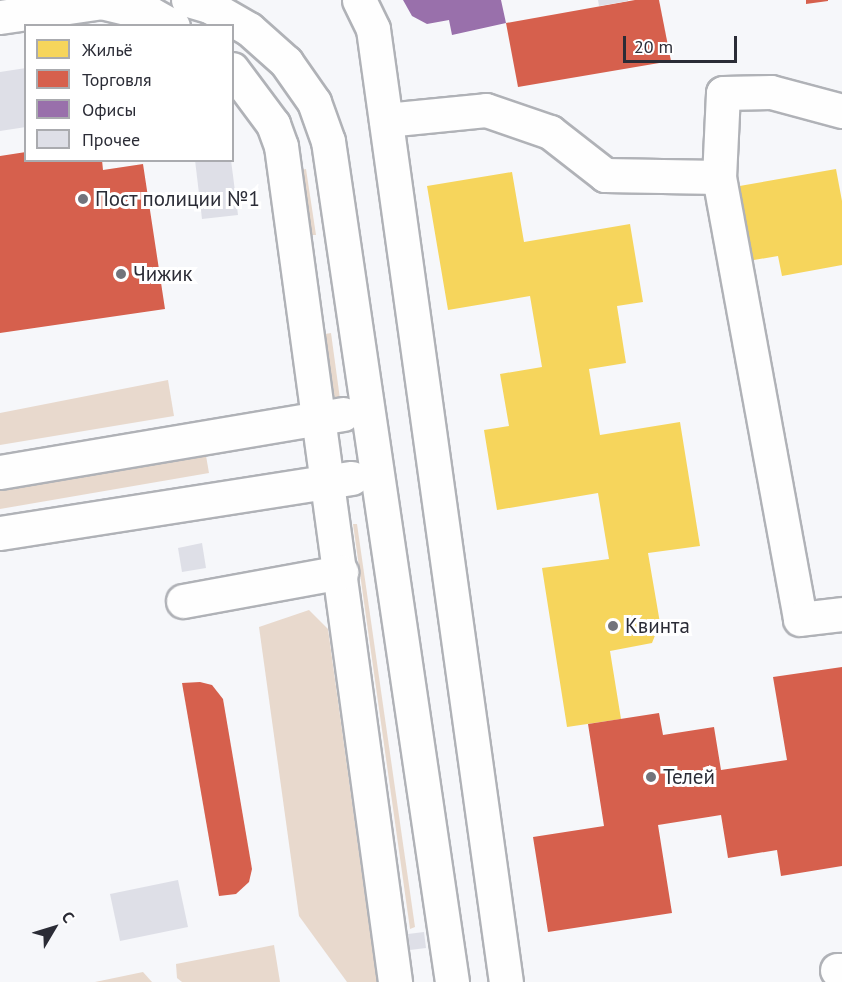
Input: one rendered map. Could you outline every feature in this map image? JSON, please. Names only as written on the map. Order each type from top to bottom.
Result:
[{"type":"lane","points":[[188,0],[209,6],[249,29],[286,62],[314,102],[328,141],[365,410],[452,982]]},
{"type":"lane","points":[[359,0],[373,29],[506,982]]},
{"type":"lane","points":[[0,17],[108,1],[152,14],[170,24]]},
{"type":"lane","points":[[234,72],[273,124],[281,146],[329,482],[395,982]]},
{"type":"lane","points":[[842,111],[771,92],[723,93],[720,177],[800,619],[842,614]]},
{"type":"lane","points":[[386,120],[486,110],[550,132],[605,175],[720,177]]},
{"type":"lane","points":[[0,472],[365,410]]},
{"type":"lane","points":[[0,533],[375,475]]},
{"type":"lane","points":[[183,601],[341,572]]},
{"type":"shaded area","points":[[306,169],[316,235],[311,235],[301,170]]},
{"type":"shaded area","points":[[331,333],[340,399],[335,400],[325,334]]},
{"type":"shaded area","points":[[168,380],[174,416],[0,445],[0,413]]},
{"type":"shaded area","points":[[205,450],[209,473],[0,509],[0,482]]},
{"type":"shaded area","points":[[353,524],[357,524],[415,927],[410,929]]},
{"type":"shaded area","points":[[309,610],[328,629],[377,982],[347,982],[299,916],[259,627]]},
{"type":"shaded area","points":[[274,945],[280,982],[182,982],[177,978],[176,964]]},
{"type":"shaded area","points":[[143,972],[152,982],[95,982]]},
{"type":"building: Жильё","points":[[836,169],[842,201],[842,265],[782,276],[778,256],[742,262],[728,188]]},
{"type":"building: Жильё","points":[[512,172],[524,242],[630,224],[643,302],[617,306],[626,363],[589,369],[600,435],[680,422],[700,546],[648,553],[660,623],[652,643],[610,651],[621,719],[567,727],[542,568],[609,559],[598,493],[497,510],[484,430],[509,426],[500,374],[542,367],[530,296],[448,310],[427,186]]},
{"type":"building: Торговля","points":[[635,0],[659,0],[671,61],[518,87],[506,23]]},
{"type":"building: Торговля","points":[[806,0],[828,0],[828,1],[806,4]]},
{"type":"building: Торговля","points":[[24,152],[24,162],[102,162],[103,170],[143,164],[165,309],[0,333],[0,156]]},
{"type":"building: Торговля","points":[[842,667],[842,866],[781,876],[777,850],[728,858],[721,815],[658,825],[672,913],[548,932],[533,837],[604,826],[588,724],[659,713],[663,735],[714,727],[721,770],[787,760],[773,677]]},
{"type":"building: Торговля","points":[[200,682],[212,685],[223,699],[252,869],[249,882],[236,894],[219,896],[182,683]]},
{"type":"building: Офисы","points":[[403,0],[501,0],[506,23],[452,35],[449,20],[427,24],[412,16]]},
{"type":"building: Прочее","points":[[598,0],[628,0],[628,1],[599,6]]},
{"type":"building: Прочее","points":[[24,68],[24,127],[0,131],[0,72]]},
{"type":"building: Прочее","points":[[195,162],[231,162],[238,215],[202,219]]},
{"type":"building: Прочее","points":[[202,543],[206,568],[182,572],[178,548]]},
{"type":"building: Прочее","points":[[178,880],[188,927],[120,941],[110,894]]},
{"type":"building: Прочее","points":[[424,932],[426,948],[410,950],[408,934]]},
{"type":"place","name":"Пост полиции №1","points":[[83,199]]},
{"type":"place","name":"Чижик","points":[[121,274]]},
{"type":"place","name":"Квинта","points":[[613,626]]},
{"type":"place","name":"Телей","points":[[651,777]]}]
